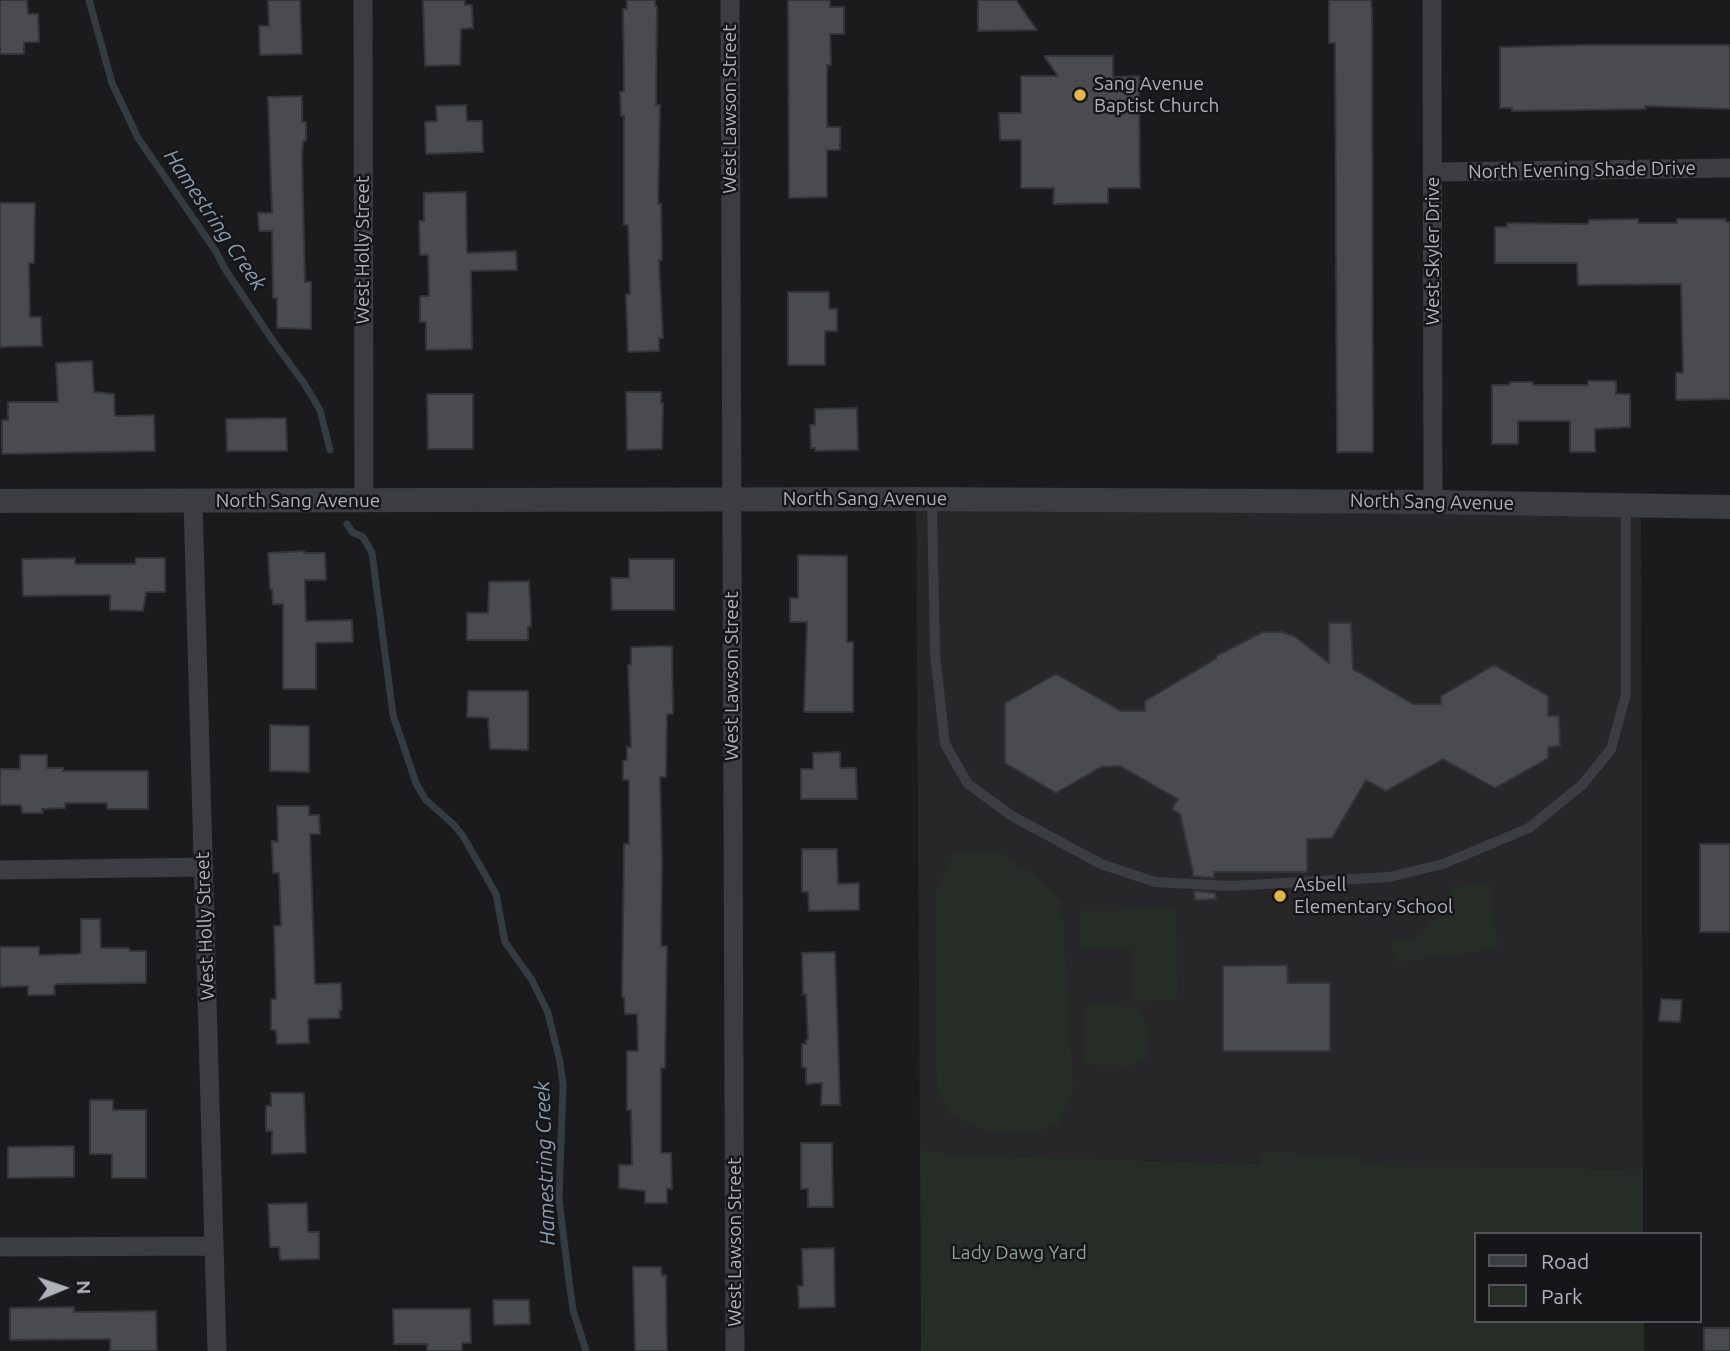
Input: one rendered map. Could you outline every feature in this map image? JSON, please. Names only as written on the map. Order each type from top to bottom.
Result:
[{"type":"street","name":"West Holly Street","points":[[363,0],[363,501]]},
{"type":"street","name":"West Lawson Street","points":[[730,0],[736,1351]]},
{"type":"street","name":"West Skyler Drive","points":[[1432,0],[1433,502]]},
{"type":"street","name":"North Evening Shade Drive","points":[[1434,172],[1730,168]]},
{"type":"street","name":"North Sang Avenue","points":[[0,501],[932,499],[1730,507]]},
{"type":"street","name":"West Holly Street","points":[[193,502],[217,1351]]},
{"type":"street","points":[[0,870],[204,867]]},
{"type":"street","points":[[0,1247],[214,1246]]},
{"type":"lane","points":[[932,499],[934,654],[945,744],[968,785],[1012,816],[1101,864],[1155,882],[1231,886],[1389,877],[1443,864],[1529,828],[1582,785],[1611,749],[1626,694],[1626,507]]},
{"type":"shaded area","name":"Asbell Elementary School","points":[[916,499],[1641,507],[1643,1169],[1268,1164],[968,1155],[920,1150]]},
{"type":"green space","points":[[995,850],[1035,875],[1062,903],[1073,1087],[1059,1125],[1024,1134],[981,1129],[951,1115],[937,1090],[936,894],[954,852]]},
{"type":"green space","points":[[1489,884],[1498,949],[1395,962],[1392,942],[1418,939],[1432,921],[1452,912],[1450,887]]},
{"type":"green space","points":[[1176,909],[1178,1000],[1134,1001],[1132,949],[1081,950],[1080,911]]},
{"type":"green space","points":[[1091,1005],[1138,1007],[1149,1032],[1145,1060],[1129,1066],[1084,1064],[1084,1011]]},
{"type":"green space","name":"Lady Dawg Yard","points":[[920,1150],[968,1155],[1261,1164],[1261,1152],[1350,1155],[1369,1164],[1392,1166],[1643,1169],[1643,1232],[1474,1232],[1474,1323],[1644,1323],[1644,1351],[921,1351]]},
{"type":"building","points":[[0,0],[27,0],[28,14],[38,14],[39,42],[24,42],[24,54],[0,54]]},
{"type":"building","points":[[268,0],[300,0],[302,54],[260,55],[259,26],[269,26]]},
{"type":"building","points":[[423,0],[465,0],[465,5],[472,5],[473,28],[461,29],[460,65],[425,66]]},
{"type":"building","points":[[627,0],[655,0],[657,6],[656,105],[660,105],[658,204],[661,204],[662,260],[659,260],[663,338],[659,338],[659,351],[628,352],[628,225],[624,225],[624,116],[621,116],[620,92],[624,91],[623,9],[627,9]]},
{"type":"building","points":[[788,0],[830,0],[830,7],[844,7],[844,34],[830,34],[831,65],[827,65],[827,127],[840,127],[840,150],[827,150],[827,197],[789,198]]},
{"type":"building","points":[[978,0],[1016,0],[1037,30],[978,31]]},
{"type":"building","points":[[1329,0],[1371,0],[1372,10],[1373,452],[1337,452],[1335,43],[1329,43]]},
{"type":"building","points":[[1730,45],[1730,109],[1645,106],[1646,109],[1512,111],[1512,108],[1500,108],[1500,47]]},
{"type":"building","name":"Sang Avenue Baptist Church","points":[[1044,56],[1113,56],[1113,77],[1139,76],[1140,188],[1108,188],[1108,203],[1053,204],[1054,188],[1021,188],[1021,140],[1000,140],[999,113],[1021,113],[1021,76],[1058,76]]},
{"type":"building","points":[[302,96],[302,122],[306,122],[302,158],[305,282],[311,282],[311,329],[277,328],[277,298],[273,298],[272,231],[259,231],[258,213],[272,213],[268,97]]},
{"type":"building","points":[[466,105],[467,121],[482,121],[483,152],[426,154],[425,122],[437,121],[436,106]]},
{"type":"building","points":[[466,192],[467,253],[516,251],[517,270],[471,271],[472,349],[426,350],[426,322],[420,322],[420,296],[429,296],[428,255],[420,255],[419,221],[424,221],[424,193]]},
{"type":"building","points":[[0,203],[35,203],[34,263],[29,263],[30,317],[41,317],[42,346],[0,347]]},
{"type":"building","points":[[1638,219],[1638,223],[1677,223],[1677,219],[1726,219],[1726,222],[1730,222],[1730,399],[1676,400],[1676,373],[1683,373],[1681,284],[1578,285],[1577,263],[1495,263],[1495,227],[1507,227],[1507,223],[1588,224],[1589,220]]},
{"type":"building","points":[[788,292],[829,292],[829,309],[837,309],[837,331],[825,331],[825,365],[788,365]]},
{"type":"building","points":[[92,361],[94,392],[114,394],[115,416],[154,415],[155,451],[2,454],[2,420],[8,420],[8,402],[58,402],[56,363]]},
{"type":"building","points":[[1588,381],[1616,381],[1616,394],[1630,394],[1630,427],[1595,429],[1595,452],[1570,452],[1570,421],[1518,421],[1518,444],[1492,444],[1492,385],[1533,382],[1533,385],[1588,385]]},
{"type":"building","points":[[626,392],[661,392],[662,449],[627,450]]},
{"type":"building","points":[[427,394],[473,394],[473,449],[428,449]]},
{"type":"building","points":[[857,408],[858,450],[815,451],[815,448],[811,448],[810,425],[815,425],[815,409]]},
{"type":"building","points":[[286,418],[287,451],[227,451],[226,419]]},
{"type":"building","points":[[268,553],[325,553],[326,580],[305,580],[306,621],[352,620],[353,642],[316,643],[316,689],[283,689],[283,604],[273,604]]},
{"type":"building","points":[[798,555],[847,556],[847,642],[853,642],[853,712],[804,712],[807,622],[790,622],[790,598],[798,598]]},
{"type":"building","points":[[75,558],[75,564],[135,564],[136,558],[165,558],[165,592],[146,592],[143,611],[110,610],[110,595],[23,596],[22,559]]},
{"type":"building","points":[[629,559],[674,559],[674,610],[612,610],[611,578],[629,578]]},
{"type":"building","points":[[529,581],[531,627],[528,627],[528,640],[467,640],[467,613],[488,613],[489,582]]},
{"type":"building","points":[[1329,623],[1351,623],[1353,669],[1413,704],[1441,704],[1441,696],[1494,665],[1548,696],[1548,716],[1559,716],[1560,746],[1548,747],[1548,758],[1495,788],[1443,759],[1386,791],[1366,780],[1332,838],[1307,839],[1307,872],[1214,872],[1214,878],[1192,876],[1180,814],[1172,809],[1178,799],[1120,766],[1101,767],[1056,793],[1005,763],[1005,703],[1056,674],[1121,711],[1145,711],[1145,701],[1217,658],[1216,656],[1263,632],[1282,632],[1294,636],[1329,663]]},
{"type":"building","points":[[631,647],[672,647],[673,714],[667,714],[666,777],[660,777],[661,946],[667,946],[665,1068],[661,1068],[661,1153],[671,1153],[672,1189],[667,1189],[667,1203],[645,1203],[645,1191],[619,1188],[619,1165],[632,1165],[631,1110],[627,1110],[627,1051],[638,1051],[637,1014],[625,1014],[622,997],[624,844],[629,844],[629,780],[623,780],[623,761],[627,760],[627,747],[631,747],[628,665],[631,665]]},
{"type":"building","points":[[468,691],[528,691],[528,750],[490,749],[488,718],[467,717]]},
{"type":"building","points":[[270,725],[309,726],[309,772],[270,771]]},
{"type":"building","points":[[840,752],[840,768],[856,768],[857,799],[801,799],[801,769],[813,769],[813,753]]},
{"type":"building","points":[[20,755],[47,755],[47,768],[63,768],[63,771],[148,771],[148,809],[107,809],[107,803],[65,803],[65,808],[42,809],[43,813],[22,813],[21,805],[0,805],[0,769],[20,769]]},
{"type":"building","points":[[277,806],[309,806],[309,815],[319,815],[320,834],[310,834],[315,984],[341,983],[342,1010],[339,1010],[340,1018],[308,1019],[309,1043],[277,1044],[276,1030],[271,1030],[271,999],[276,999],[274,926],[281,926],[279,873],[273,873],[272,841],[278,842]]},
{"type":"building","points":[[1700,844],[1730,844],[1730,932],[1700,932]]},
{"type":"building","points":[[802,849],[837,849],[838,884],[859,883],[859,910],[809,911],[808,892],[802,892]]},
{"type":"building","points":[[1194,891],[1215,893],[1216,899],[1195,900]]},
{"type":"building","points":[[81,919],[100,919],[101,948],[146,951],[146,983],[57,984],[54,986],[55,995],[28,995],[28,986],[0,987],[0,947],[39,947],[39,955],[81,953]]},
{"type":"building","points":[[835,952],[840,1105],[821,1105],[822,1083],[806,1084],[806,1068],[802,1067],[802,1044],[806,1044],[808,1040],[802,953]]},
{"type":"building","points":[[1287,965],[1288,983],[1330,983],[1330,1051],[1223,1051],[1223,966]]},
{"type":"building","points":[[1661,999],[1682,1000],[1680,1022],[1659,1021]]},
{"type":"building","points":[[271,1093],[304,1093],[306,1153],[272,1154],[272,1131],[266,1131],[266,1106],[271,1106]]},
{"type":"building","points":[[90,1100],[113,1100],[113,1110],[146,1110],[146,1178],[112,1178],[112,1154],[90,1154]]},
{"type":"building","points":[[801,1143],[832,1143],[833,1207],[808,1207],[808,1189],[801,1189]]},
{"type":"building","points":[[74,1146],[74,1177],[8,1178],[8,1147]]},
{"type":"building","points":[[307,1203],[308,1232],[319,1232],[319,1259],[280,1260],[279,1247],[270,1247],[268,1204]]},
{"type":"building","points":[[834,1248],[835,1307],[799,1308],[798,1286],[803,1286],[802,1249]]},
{"type":"building","points":[[633,1267],[661,1267],[662,1276],[666,1275],[667,1351],[635,1351]]},
{"type":"building","points":[[493,1300],[529,1300],[530,1324],[494,1325]]},
{"type":"building","points":[[74,1307],[74,1312],[156,1311],[157,1351],[110,1351],[110,1339],[10,1340],[10,1308]]},
{"type":"building","points":[[393,1309],[470,1309],[471,1343],[462,1343],[462,1351],[427,1351],[427,1344],[394,1344]]},
{"type":"building","points":[[1704,1328],[1730,1328],[1730,1351],[1704,1351]]},
{"type":"waterway","name":"Hamestring Creek","points":[[89,0],[112,83],[138,138],[273,341],[304,383],[320,410],[330,450]]},
{"type":"waterway","name":"Hamestring Creek","points":[[347,524],[352,532],[363,537],[372,553],[393,715],[416,783],[425,799],[463,836],[496,894],[505,942],[532,980],[548,1013],[563,1085],[559,1199],[573,1310],[586,1351]]},
{"type":"place","name":"Sang Avenue Baptist Church","points":[[1080,95]]},
{"type":"place","name":"Asbell Elementary School","points":[[1280,896]]}]
